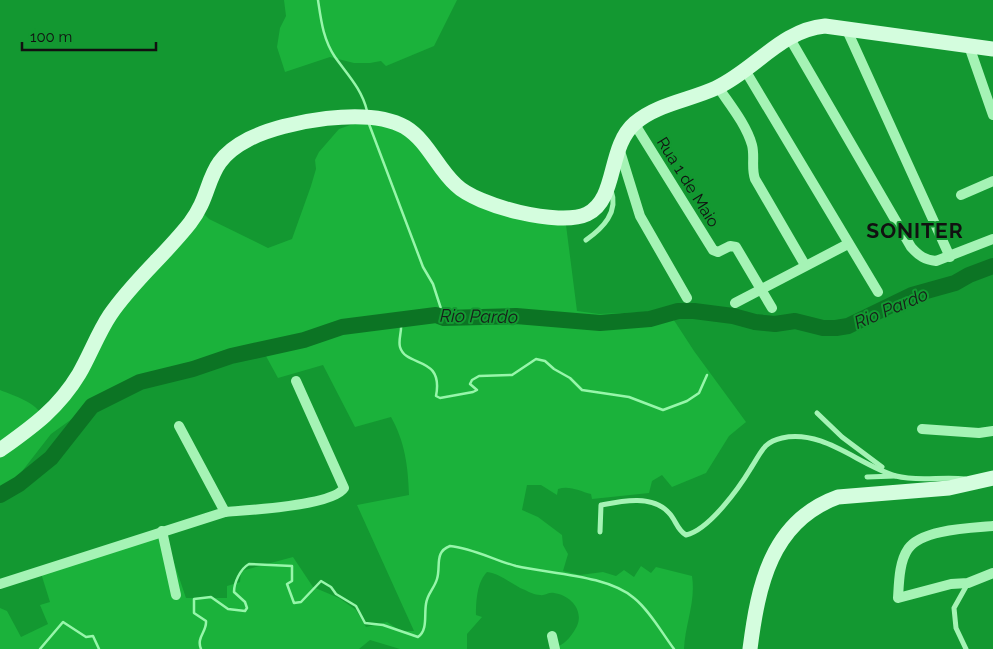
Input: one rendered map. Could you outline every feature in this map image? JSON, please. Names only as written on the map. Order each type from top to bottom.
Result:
[{"type":"street","points":[[0,450],[40,422],[78,376],[110,316],[132,286],[192,220],[218,163],[233,148],[272,129],[345,118],[381,119],[394,122],[416,135],[447,176],[466,194],[490,204],[560,219],[586,215],[602,202],[618,147],[634,123],[657,110],[718,87],[745,70],[788,37],[802,30],[815,27],[846,28],[993,49]]},
{"type":"street","points":[[846,28],[950,257]]},
{"type":"street","points":[[788,37],[911,247],[927,260],[936,261],[950,257],[993,238]]},
{"type":"street","points":[[969,46],[993,115]]},
{"type":"street","points":[[745,70],[878,292]]},
{"type":"street","points":[[718,87],[749,137],[753,151],[752,172],[755,180],[805,265]]},
{"type":"street","name":"Rua 1 de Maio","points":[[634,123],[713,250],[719,252],[730,246],[736,247],[760,289]]},
{"type":"street","points":[[618,147],[640,216],[687,298]]},
{"type":"street","points":[[961,195],[993,181]]},
{"type":"street","points":[[734,303],[848,244]]},
{"type":"street","points":[[760,289],[772,308]]},
{"type":"street","points":[[0,584],[225,512],[313,501],[337,495],[344,488],[344,484],[296,381]]},
{"type":"street","points":[[179,426],[225,512]]},
{"type":"street","points":[[922,429],[979,433],[993,431]]},
{"type":"street","points":[[750,649],[755,604],[770,558],[784,535],[805,514],[826,501],[838,497],[949,488],[987,480]]},
{"type":"street","points":[[993,526],[949,530],[912,544],[907,550],[902,567],[898,598],[951,584],[968,583],[993,573]]},
{"type":"street","points":[[162,531],[176,595]]},
{"type":"street","points":[[552,636],[555,649]]},
{"type":"lane","points":[[586,240],[601,229],[612,210],[614,198],[608,182]]},
{"type":"lane","points":[[817,413],[842,437],[873,462],[897,476]]},
{"type":"lane","points":[[600,532],[600,506],[636,500],[661,506],[673,517],[681,532],[686,535],[691,534],[700,529],[733,494],[753,467],[758,454],[771,441],[784,438],[818,440],[897,476]]},
{"type":"lane","points":[[867,478],[897,476],[987,480]]},
{"type":"lane","points":[[966,649],[956,628],[954,608],[968,583]]},
{"type":"green space","points":[[284,0],[457,0],[434,46],[386,66],[381,61],[354,63],[330,57],[285,72],[277,47],[280,28],[286,16]]},
{"type":"green space","points":[[373,117],[406,135],[493,210],[566,225],[577,311],[599,314],[668,311],[694,351],[746,422],[729,436],[706,473],[672,487],[662,475],[652,481],[649,493],[592,499],[591,494],[574,489],[558,489],[557,495],[541,485],[527,485],[522,510],[538,517],[562,535],[563,545],[568,554],[563,571],[580,575],[603,572],[616,576],[624,570],[634,577],[641,566],[651,573],[656,567],[692,576],[693,595],[684,649],[560,649],[559,646],[569,638],[579,620],[579,614],[574,604],[560,594],[534,594],[497,575],[487,572],[479,586],[477,598],[476,615],[482,617],[467,634],[467,649],[400,649],[370,640],[359,649],[0,649],[0,608],[7,611],[21,637],[48,624],[40,605],[50,602],[40,570],[163,530],[186,598],[227,598],[227,586],[240,582],[241,571],[293,557],[313,587],[339,598],[356,610],[366,627],[387,622],[401,631],[414,631],[357,505],[409,495],[407,464],[400,436],[391,417],[355,427],[323,365],[278,378],[261,347],[213,365],[150,379],[90,406],[51,434],[16,479],[0,490],[0,390],[30,403],[43,417],[127,294],[201,211],[209,219],[268,248],[292,239],[311,186],[316,169],[315,160],[319,152],[339,129]]},
{"type":"waterway","points":[[318,0],[323,29],[331,50],[358,89],[367,111]]},
{"type":"waterway","points":[[369,124],[423,267],[433,284],[444,318]]},
{"type":"waterway","name":"Rio Pardo","points":[[0,495],[19,484],[51,458],[92,406],[140,382],[193,369],[231,356],[304,340],[342,327],[436,315],[444,318],[516,316],[600,323],[650,319],[678,311],[694,311],[733,316],[755,322],[775,324],[795,321],[823,328],[836,328],[848,326],[912,295],[955,283],[969,275],[993,266]]},
{"type":"waterway","points":[[396,318],[401,324],[400,347],[409,358],[430,368],[435,374],[437,383],[436,396],[440,398],[473,392],[477,390],[470,384],[472,380],[479,376],[512,375],[536,359],[545,361],[554,369],[570,378],[582,390],[629,397],[663,410],[687,401],[699,393],[707,375]]},
{"type":"waterway","points":[[201,649],[200,641],[206,621],[194,613],[194,599],[211,597],[228,609],[245,611],[247,608],[245,602],[234,592],[234,588],[240,573],[249,564],[292,566],[292,581],[287,584],[294,603],[301,602],[321,581],[331,587],[336,594],[356,606],[365,623],[383,625],[418,637],[424,626],[427,600],[437,579],[440,556],[450,546],[475,552],[516,566],[578,576],[609,584],[623,590],[645,609],[674,649]]},
{"type":"waterway","points":[[40,649],[63,622],[86,637],[93,636],[99,649]]},
{"type":"district","name":"SONITER","points":[[915,230]]}]
